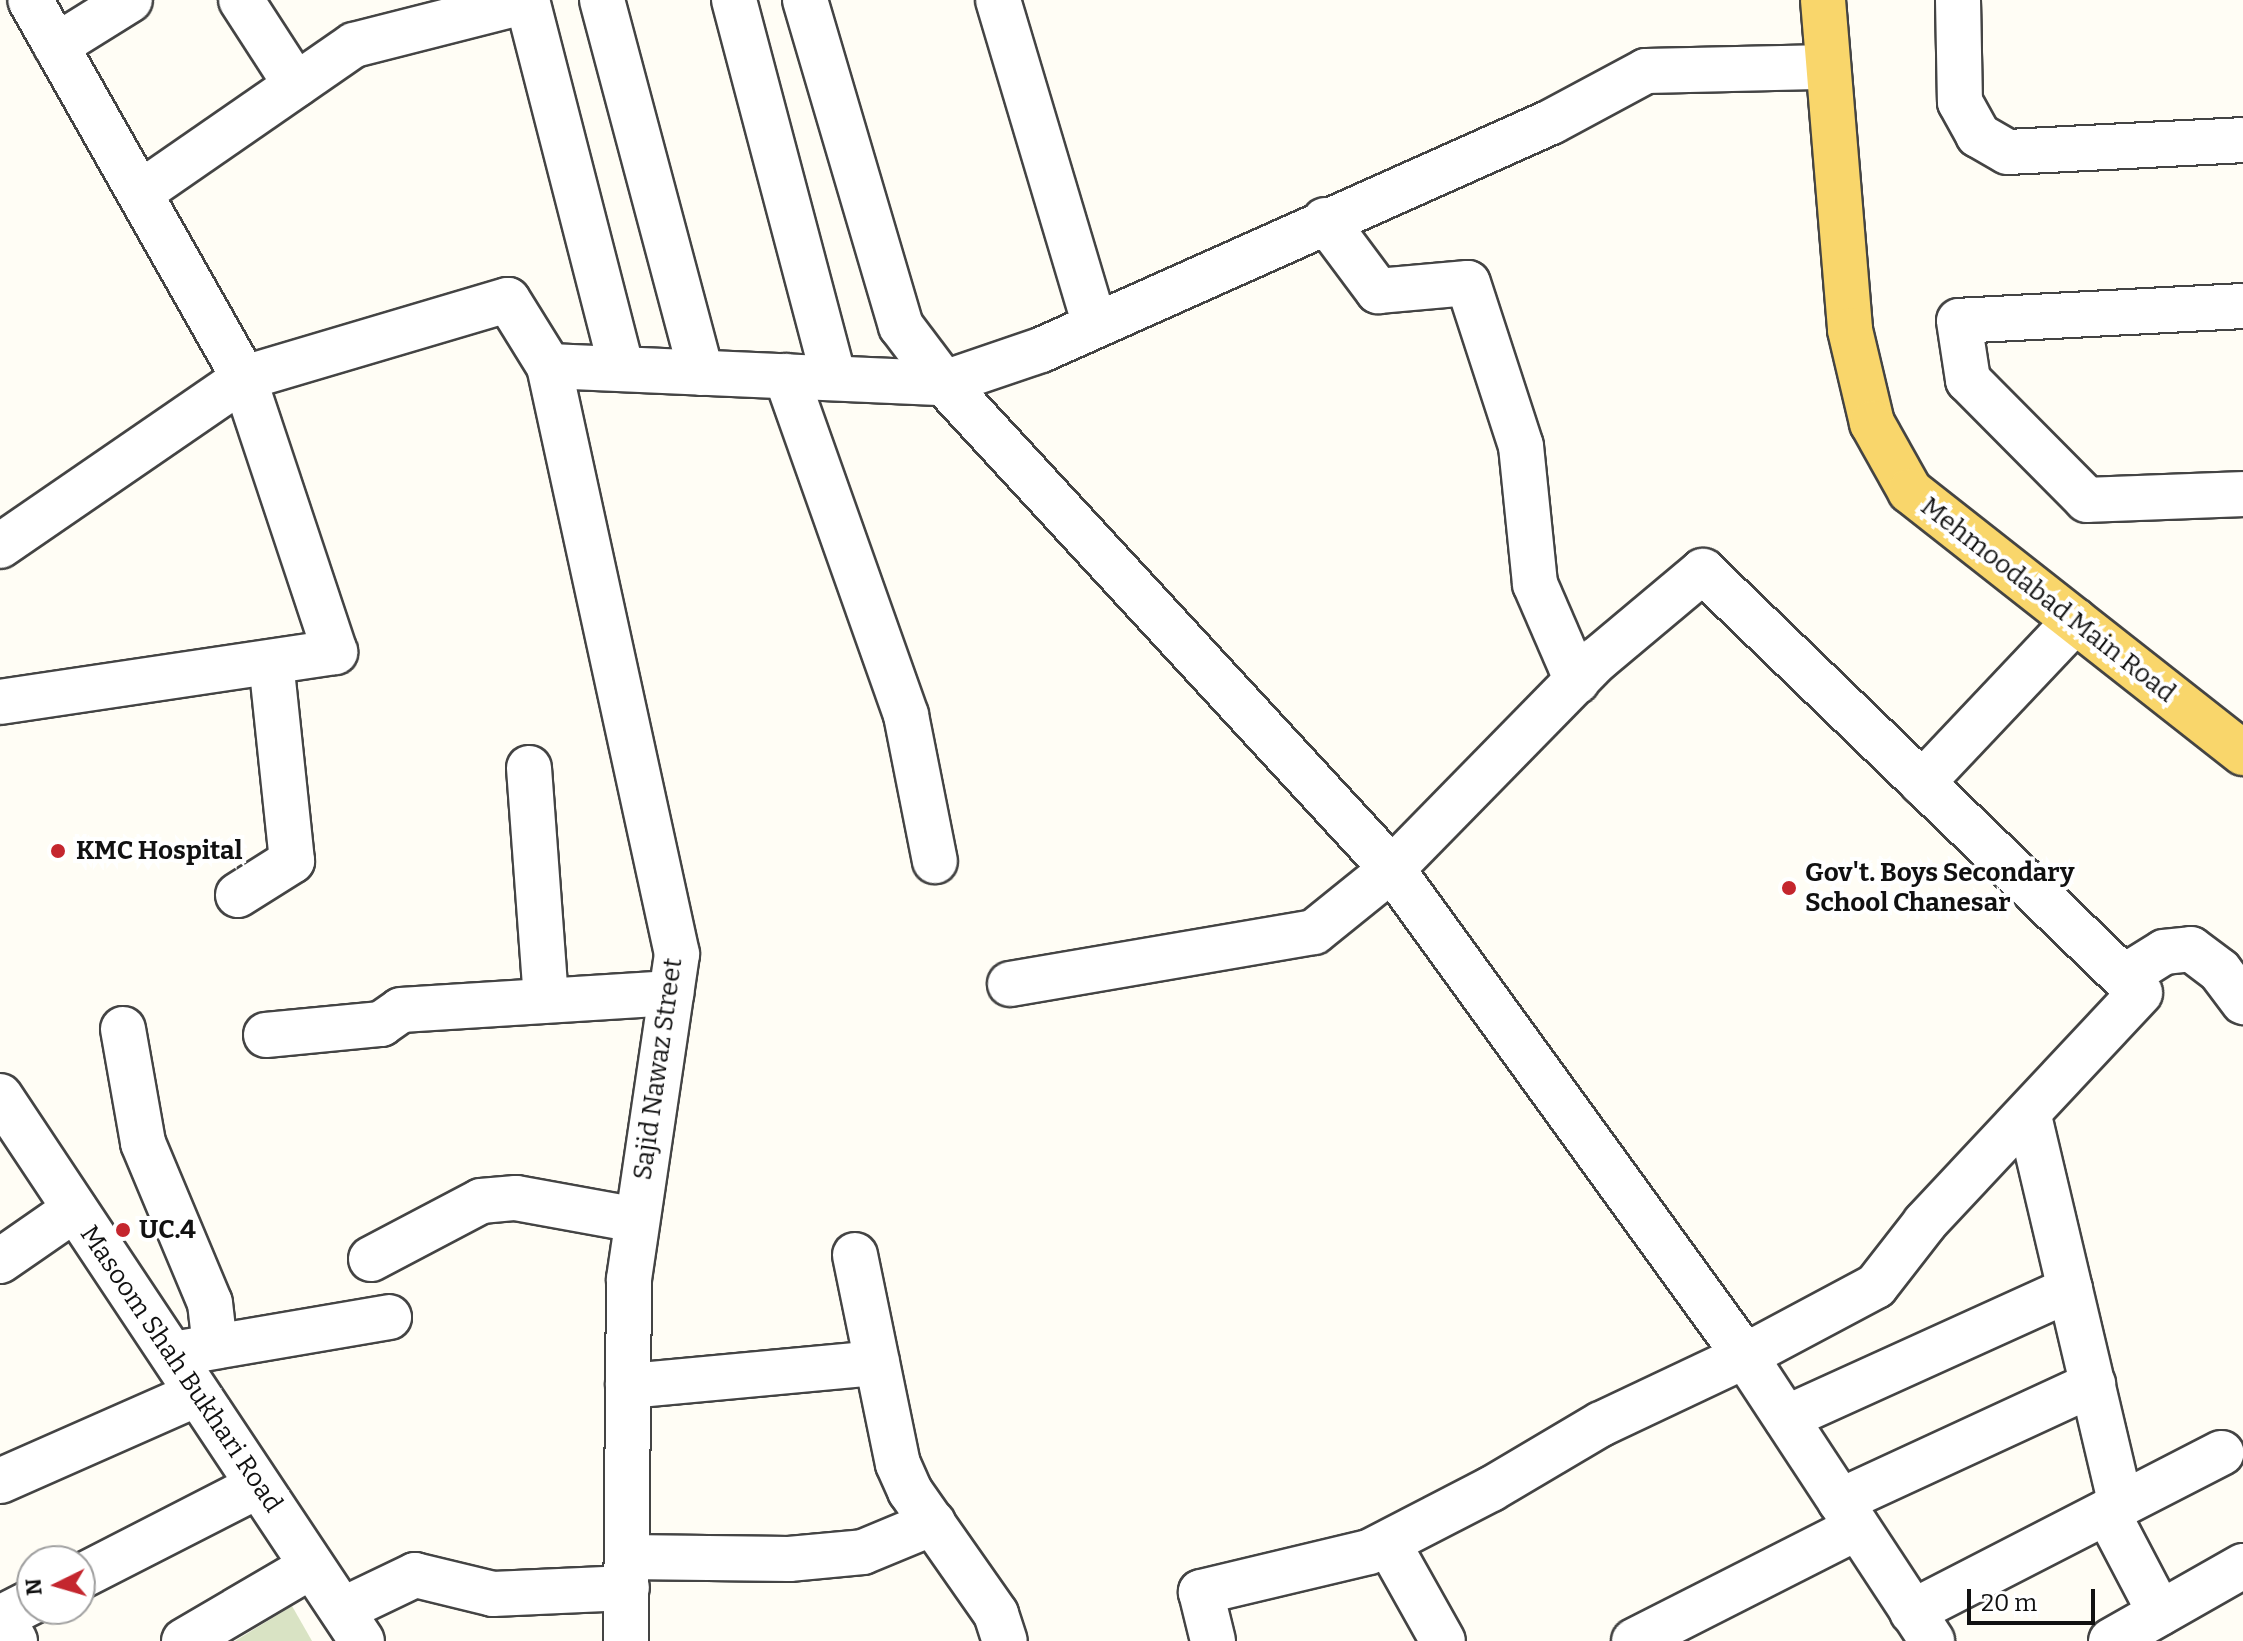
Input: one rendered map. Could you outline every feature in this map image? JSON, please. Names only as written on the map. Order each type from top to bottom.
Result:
[{"type":"main road","name":"Mehmoodabad Main Road","points":[[1823,0],[1850,330],[1872,423],[1910,491],[2243,753]]},
{"type":"street","points":[[0,702],[335,652],[244,378],[30,0]]},
{"type":"street","points":[[56,46],[130,0]]},
{"type":"street","points":[[241,0],[296,85]]},
{"type":"street","points":[[140,193],[398,16],[527,0],[622,369]]},
{"type":"street","points":[[602,0],[701,373]]},
{"type":"street","points":[[734,0],[834,378]]},
{"type":"street","points":[[805,0],[901,326],[944,383],[1392,869],[1745,1356],[1922,1626],[2114,1508],[2222,1453]]},
{"type":"street","points":[[998,0],[1095,325]]},
{"type":"street","points":[[1958,0],[1960,102],[1978,135],[2008,152],[2243,140]]},
{"type":"street","points":[[549,366],[944,383],[1041,350],[1325,220],[1551,122],[1646,71],[1828,67]]},
{"type":"street","points":[[1325,220],[1378,291],[1468,283],[1521,446],[1535,584],[1577,681]]},
{"type":"street","name":"Sajid Nawaz Street","points":[[244,378],[508,300],[549,366],[677,954],[629,1279],[626,1641]]},
{"type":"street","points":[[2243,306],[1959,321],[1968,380],[2087,500],[2243,494]]},
{"type":"street","points":[[786,376],[906,715],[935,861]]},
{"type":"street","points":[[0,546],[244,378]]},
{"type":"street","points":[[1010,984],[1314,932],[1392,869],[1577,681],[1703,571],[2140,993],[2029,1116],[1925,1223],[1876,1286],[1745,1356],[1601,1424],[1491,1489],[1369,1552],[1201,1592],[1213,1641]]},
{"type":"street","points":[[1922,783],[2075,621]]},
{"type":"street","points":[[238,895],[292,861],[271,662]]},
{"type":"street","points":[[529,768],[546,1000]]},
{"type":"street","points":[[2124,977],[2164,952],[2191,949],[2220,971],[2243,1002]]},
{"type":"street","points":[[266,1035],[381,1024],[401,1010],[671,993]]},
{"type":"street","points":[[123,1029],[143,1143],[210,1303],[215,1346]]},
{"type":"street","name":"Masoom Shah Bukhari Road","points":[[0,1096],[352,1626]]},
{"type":"street","points":[[2029,1116],[2093,1384],[2114,1508],[2160,1613]]},
{"type":"street","points":[[371,1259],[481,1201],[516,1198],[637,1220]]},
{"type":"street","points":[[0,1261],[75,1209]]},
{"type":"street","points":[[855,1255],[898,1464],[910,1491],[996,1614],[1005,1641]]},
{"type":"street","points":[[1786,1418],[2070,1289]]},
{"type":"street","points":[[171,1354],[389,1317]]},
{"type":"street","points":[[628,1386],[877,1363]]},
{"type":"street","points":[[1634,1641],[1849,1514],[2093,1384]]},
{"type":"street","points":[[0,1481],[197,1394]]},
{"type":"street","points":[[96,1569],[258,1486]]},
{"type":"street","points":[[352,1626],[415,1575],[493,1594],[627,1572],[863,1552],[933,1523]]},
{"type":"street","points":[[1388,1543],[1443,1641]]},
{"type":"street","points":[[184,1641],[312,1566]]},
{"type":"street","points":[[2111,1641],[2243,1566]]},
{"type":"street","points":[[15,1641],[2,1617],[16,1610]]},
{"type":"green space","points":[[292,1606],[312,1641],[235,1641]]},
{"type":"place","name":"KMC Hospital","points":[[58,851]]},
{"type":"place","name":"Gov't. Boys Secondary School Chanesar","points":[[1789,888]]},
{"type":"place","name":"UC.4","points":[[123,1230]]}]
